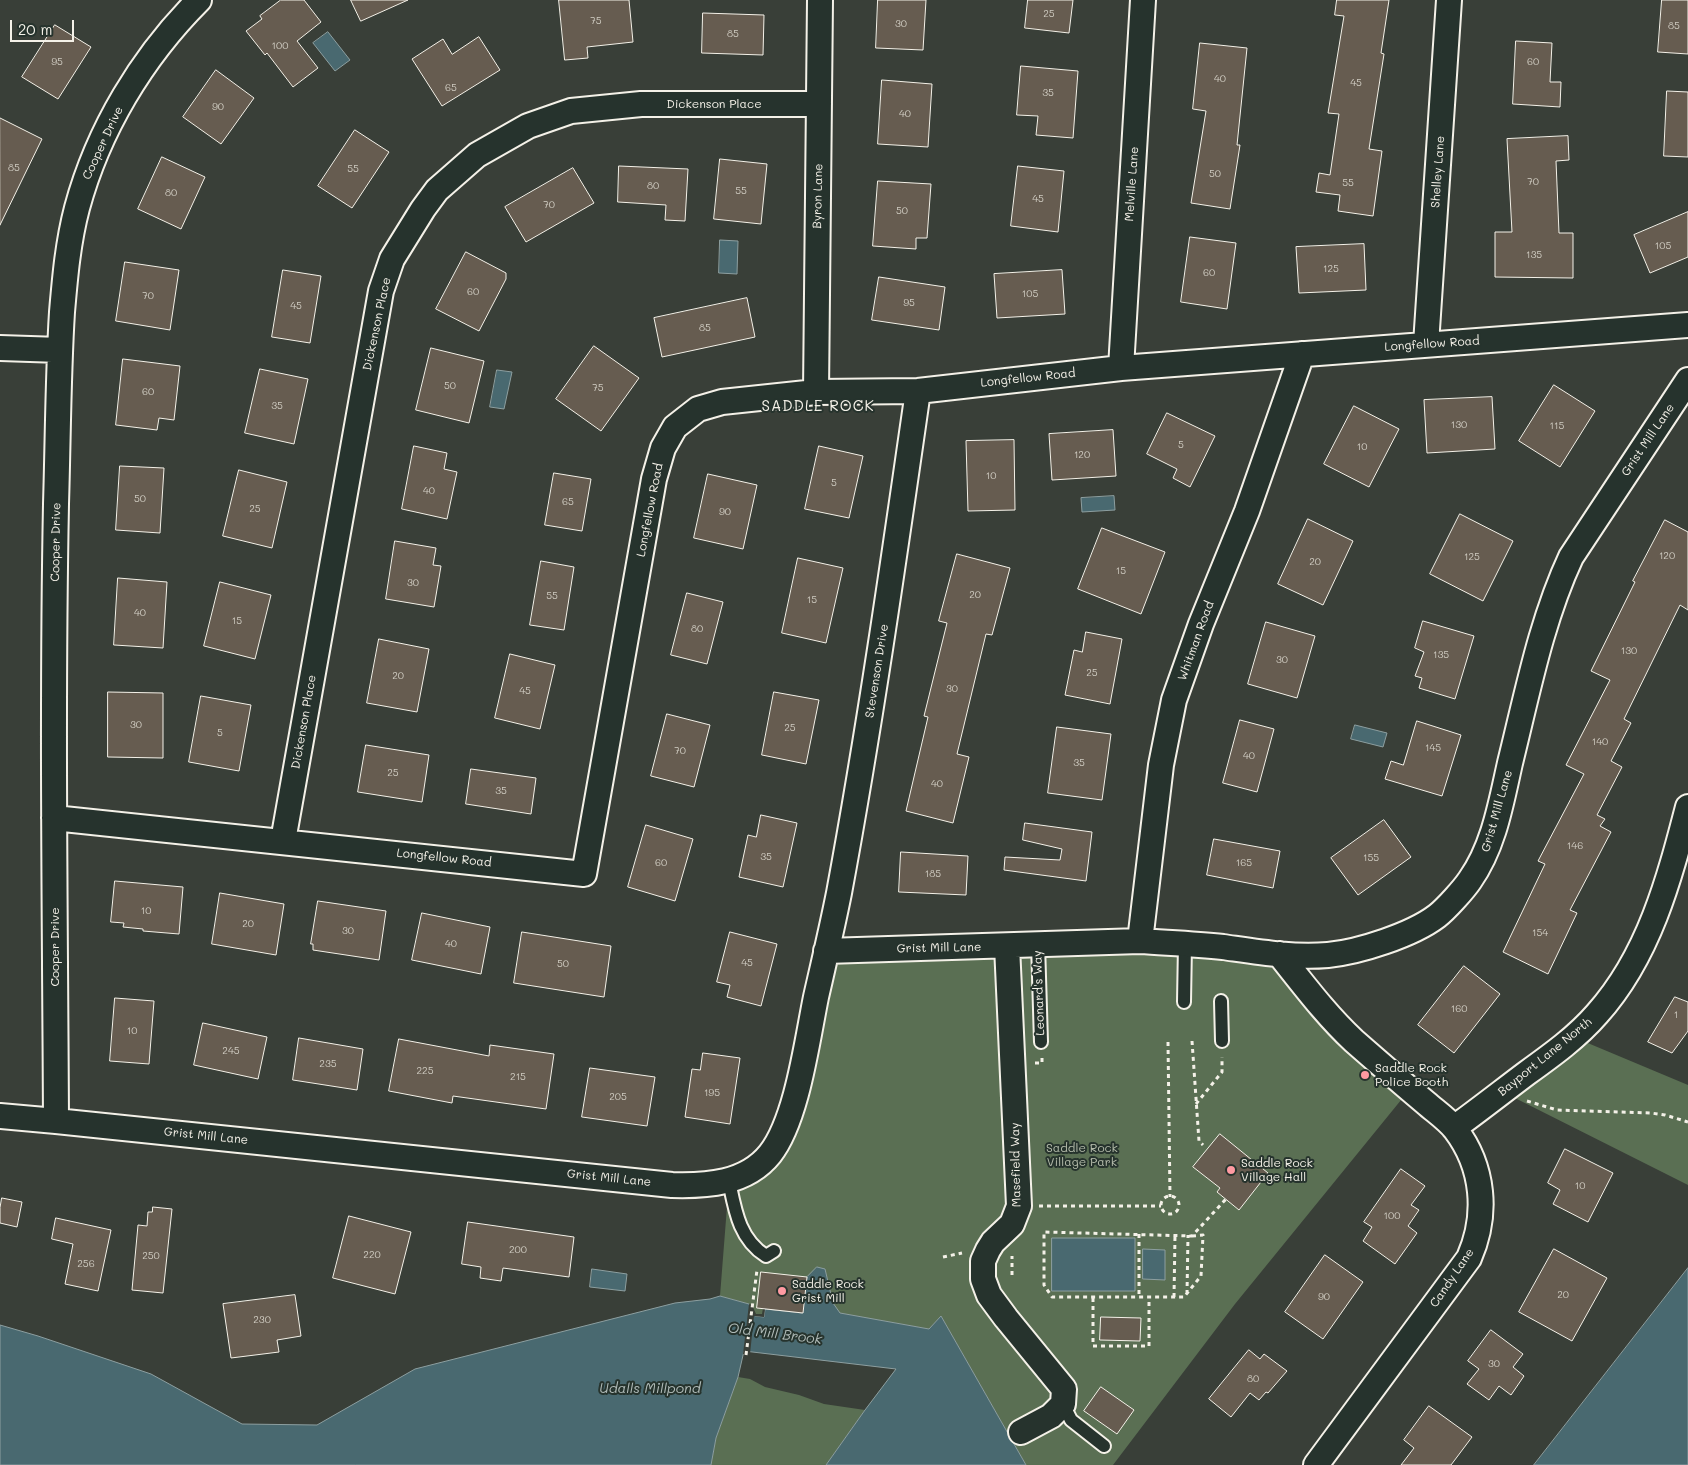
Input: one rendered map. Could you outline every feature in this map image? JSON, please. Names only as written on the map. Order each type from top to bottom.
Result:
[{"type":"street","name":"Cooper Drive","points":[[56,1120],[55,590],[60,350],[65,277],[71,231],[85,183],[115,112],[151,56],[199,0]]},
{"type":"street","name":"Byron Lane","points":[[816,392],[820,0]]},
{"type":"street","name":"Melville Lane","points":[[1121,368],[1143,0]]},
{"type":"street","name":"Shelley Lane","points":[[1426,344],[1449,0]]},
{"type":"street","name":"Dickenson Place","points":[[283,841],[381,291],[392,259],[422,209],[438,190],[477,155],[528,126],[571,111],[641,104],[819,104]]},
{"type":"street","name":"Longfellow Road","points":[[54,818],[584,874],[654,479],[663,448],[675,427],[698,409],[722,402],[816,392],[918,391],[1121,368],[1688,325]]},
{"type":"street","points":[[0,348],[60,350]]},
{"type":"street","name":"Whitman Road","points":[[1140,941],[1161,765],[1174,700],[1201,624],[1247,511],[1302,354]]},
{"type":"street","name":"Grist Mill Lane","points":[[0,1116],[56,1120],[672,1185],[694,1185],[729,1181],[762,1162],[770,1154],[785,1126],[794,1102],[826,951],[1140,941],[1304,956],[1330,955],[1368,947],[1402,935],[1437,916],[1470,881],[1483,857],[1495,823],[1536,658],[1563,575],[1581,541],[1688,380]]},
{"type":"street","name":"Stevenson Drive","points":[[826,951],[838,895],[880,657],[918,391]]},
{"type":"street","name":"Bayport Lane North","points":[[1454,1128],[1578,1034],[1598,1013],[1628,973],[1644,942],[1662,898],[1688,807]]},
{"type":"street","name":"Masefield Way","points":[[1007,946],[1019,1206],[1012,1224],[993,1242],[982,1261],[983,1278],[989,1295],[1064,1389],[1063,1404]]},
{"type":"street","name":"Candy Lane","points":[[1279,954],[1338,1026],[1454,1128],[1469,1152],[1479,1181],[1480,1224],[1476,1241],[1468,1258],[1457,1276],[1316,1465]]},
{"type":"street","points":[[1022,1432],[1051,1416],[1063,1404]]},
{"type":"lane","name":"Leonard's Way","points":[[1038,944],[1041,1042]]},
{"type":"lane","points":[[1184,1002],[1185,944]]},
{"type":"lane","points":[[1221,1001],[1222,1041]]},
{"type":"lane","points":[[729,1181],[735,1212],[746,1238],[759,1252],[766,1256],[774,1251]]},
{"type":"lane","name":"Masefield Way","points":[[1063,1404],[1071,1420],[1104,1446]]},
{"type":"path","points":[[1196,1104],[1222,1072],[1222,1041]]},
{"type":"path","points":[[1168,1042],[1170,1197]]},
{"type":"path","points":[[1192,1042],[1199,1141],[1204,1145]]},
{"type":"path","points":[[1504,1090],[1528,1102],[1557,1110],[1665,1115],[1688,1122]]},
{"type":"path","points":[[1170,1197],[1178,1201],[1178,1210],[1173,1214],[1163,1211],[1161,1206],[1162,1200],[1170,1197]]},
{"type":"path","points":[[1187,1294],[1190,1236],[1226,1199]]},
{"type":"path","points":[[1019,1206],[1161,1206]]},
{"type":"path","points":[[1044,1232],[1190,1236],[1203,1235],[1201,1276],[1184,1298],[1052,1297],[1044,1285],[1044,1232]]},
{"type":"path","points":[[1139,1234],[1139,1298]]},
{"type":"path","points":[[1174,1297],[1175,1235]]},
{"type":"path","points":[[746,1355],[759,1252]]},
{"type":"path","points":[[1012,1256],[1012,1276]]},
{"type":"path","points":[[1093,1298],[1093,1346],[1149,1346],[1149,1298]]},
{"type":"green space","name":"Saddle Rock Village Park","points":[[884,949],[1279,954],[1410,1089],[1235,1304],[1113,1465],[1026,1465],[941,1316],[929,1329],[839,1313],[833,1303],[825,1269],[803,1313],[765,1309],[764,1317],[754,1316],[749,1304],[720,1296],[729,1181],[770,1154],[826,951]]},
{"type":"green space","points":[[1571,1036],[1688,1085],[1688,1185],[1501,1091]]},
{"type":"green space","points":[[738,1377],[750,1379],[765,1387],[799,1395],[824,1404],[865,1410],[826,1465],[711,1465],[716,1438]]},
{"type":"water","points":[[328,32],[350,60],[335,71],[313,43]]},
{"type":"water","points":[[720,240],[738,241],[737,274],[719,273]]},
{"type":"water","points":[[497,370],[512,372],[504,409],[490,407]]},
{"type":"water","points":[[1114,496],[1115,510],[1082,512],[1081,498]]},
{"type":"water","points":[[1355,725],[1387,733],[1383,747],[1351,739]]},
{"type":"water","points":[[1052,1238],[1135,1238],[1135,1291],[1052,1291]]},
{"type":"water","points":[[1143,1249],[1165,1250],[1165,1280],[1143,1279]]},
{"type":"water","name":"Udalls Millpond","points":[[817,1267],[825,1269],[833,1303],[840,1313],[929,1329],[941,1316],[1026,1465],[826,1465],[896,1369],[744,1351],[738,1377],[716,1438],[711,1465],[0,1465],[0,1325],[151,1374],[242,1424],[317,1425],[415,1369],[675,1303],[720,1296],[749,1304],[755,1316],[764,1317],[765,1309],[802,1313],[807,1277]]},
{"type":"water","points":[[1688,1268],[1688,1465],[1534,1465]]},
{"type":"water","points":[[592,1269],[627,1274],[625,1291],[590,1287]]},
{"type":"pier","points":[[749,1304],[752,1305],[756,1314],[762,1314],[763,1308],[765,1309],[764,1317],[754,1316],[750,1354],[746,1355],[743,1354]]},
{"type":"building","points":[[281,0],[304,0],[321,22],[297,41],[318,68],[293,87],[267,53],[265,55],[246,31],[262,19],[260,16]]},
{"type":"building","points":[[351,0],[408,0],[361,21]]},
{"type":"building","points":[[559,0],[629,0],[633,42],[587,47],[588,58],[565,60]]},
{"type":"building","points":[[878,0],[926,0],[923,50],[876,48]]},
{"type":"building","points":[[1028,0],[1073,0],[1069,33],[1025,28]]},
{"type":"building","points":[[1337,0],[1389,0],[1381,53],[1384,54],[1369,149],[1382,151],[1373,216],[1338,211],[1340,195],[1316,192],[1319,173],[1330,175],[1339,114],[1328,113],[1344,16],[1335,15]]},
{"type":"building","points":[[1662,0],[1688,0],[1688,54],[1658,52]]},
{"type":"building","points":[[703,13],[764,15],[763,55],[702,53]]},
{"type":"building","points":[[55,25],[91,47],[58,99],[22,77]]},
{"type":"building","points":[[479,37],[500,70],[442,106],[412,59],[443,39],[452,54]]},
{"type":"building","points":[[1516,41],[1552,43],[1550,82],[1561,82],[1560,107],[1513,104]]},
{"type":"building","points":[[1200,43],[1247,48],[1237,145],[1240,145],[1230,209],[1191,203],[1206,111],[1193,109]]},
{"type":"building","points":[[1021,66],[1078,71],[1073,138],[1036,135],[1038,116],[1017,115]]},
{"type":"building","points":[[216,70],[254,98],[221,144],[183,117]]},
{"type":"building","points":[[882,80],[932,84],[928,147],[878,144]]},
{"type":"building","points":[[1667,91],[1688,92],[1688,157],[1664,156]]},
{"type":"building","points":[[0,118],[42,139],[0,225]]},
{"type":"building","points":[[355,130],[389,152],[352,208],[318,186]]},
{"type":"building","points":[[1568,136],[1569,160],[1556,161],[1559,233],[1573,233],[1573,278],[1495,277],[1495,232],[1512,232],[1507,139]]},
{"type":"building","points":[[162,157],[205,177],[181,229],[138,209]]},
{"type":"building","points":[[720,159],[767,164],[761,224],[714,219]]},
{"type":"building","points":[[619,166],[688,169],[685,221],[665,220],[666,205],[618,202]]},
{"type":"building","points":[[1018,166],[1064,171],[1058,232],[1011,226]]},
{"type":"building","points":[[573,168],[594,203],[526,242],[505,207]]},
{"type":"building","points":[[878,181],[931,184],[927,238],[916,238],[916,249],[873,246]]},
{"type":"building","points":[[1688,212],[1688,257],[1650,273],[1634,235]]},
{"type":"building","points":[[1190,237],[1236,243],[1227,309],[1181,302]]},
{"type":"building","points":[[1364,244],[1366,290],[1299,293],[1296,247]]},
{"type":"building","points":[[466,252],[506,273],[506,279],[479,331],[436,309]]},
{"type":"building","points":[[125,262],[179,270],[170,330],[116,321]]},
{"type":"building","points":[[283,270],[321,276],[310,343],[272,337]]},
{"type":"building","points":[[1062,270],[1065,314],[997,318],[994,274]]},
{"type":"building","points":[[879,277],[945,287],[939,330],[872,320]]},
{"type":"building","points":[[747,298],[755,337],[662,357],[654,318]]},
{"type":"building","points":[[594,346],[639,378],[601,431],[556,399]]},
{"type":"building","points":[[431,348],[484,361],[469,423],[416,410]]},
{"type":"building","points":[[123,359],[180,366],[174,420],[159,418],[157,430],[116,425]]},
{"type":"building","points":[[260,369],[308,379],[294,444],[245,433]]},
{"type":"building","points":[[1554,385],[1595,411],[1560,467],[1519,441]]},
{"type":"building","points":[[1492,397],[1495,449],[1427,453],[1424,400]]},
{"type":"building","points":[[1354,406],[1399,429],[1369,487],[1324,464]]},
{"type":"building","points":[[1167,413],[1215,436],[1190,487],[1173,478],[1177,469],[1147,454]]},
{"type":"building","points":[[1113,430],[1116,476],[1052,480],[1049,434]]},
{"type":"building","points":[[1014,440],[1015,510],[968,511],[966,441]]},
{"type":"building","points":[[414,446],[447,453],[444,469],[457,472],[447,519],[402,509]]},
{"type":"building","points":[[819,446],[863,456],[849,518],[805,509]]},
{"type":"building","points":[[120,466],[164,468],[160,533],[116,530]]},
{"type":"building","points":[[239,470],[287,482],[272,548],[223,536]]},
{"type":"building","points":[[554,473],[591,479],[582,531],[545,525]]},
{"type":"building","points":[[708,474],[757,485],[743,549],[694,538]]},
{"type":"building","points":[[1460,514],[1513,541],[1483,601],[1430,574]]},
{"type":"building","points":[[1308,519],[1353,541],[1323,605],[1278,584]]},
{"type":"building","points":[[1665,520],[1688,532],[1688,610],[1680,605],[1624,719],[1631,723],[1611,761],[1622,767],[1597,815],[1605,819],[1600,826],[1611,832],[1570,910],[1577,913],[1548,974],[1503,952],[1545,864],[1538,861],[1584,774],[1566,765],[1610,680],[1591,671],[1635,582],[1633,581]]},
{"type":"building","points":[[1102,528],[1165,552],[1141,614],[1078,589]]},
{"type":"building","points":[[395,541],[436,548],[433,565],[441,566],[434,607],[386,599]]},
{"type":"building","points":[[957,554],[1010,568],[992,635],[986,634],[957,754],[969,757],[953,823],[906,811],[928,717],[924,716],[947,623],[939,621]]},
{"type":"building","points":[[798,558],[843,568],[826,643],[782,633]]},
{"type":"building","points":[[541,561],[574,567],[564,630],[530,625]]},
{"type":"building","points":[[118,578],[167,582],[163,648],[114,645]]},
{"type":"building","points":[[220,582],[271,595],[255,659],[204,646]]},
{"type":"building","points":[[687,593],[723,602],[707,664],[671,655]]},
{"type":"building","points":[[1423,621],[1474,636],[1455,699],[1419,688],[1422,678],[1415,676],[1424,652],[1415,648]]},
{"type":"building","points":[[1266,622],[1315,636],[1297,698],[1248,684]]},
{"type":"building","points":[[1086,632],[1122,639],[1110,704],[1065,695],[1074,650],[1082,652]]},
{"type":"building","points":[[379,639],[429,649],[417,712],[367,703]]},
{"type":"building","points":[[510,654],[555,665],[540,729],[495,718]]},
{"type":"building","points":[[108,692],[163,693],[163,758],[108,757]]},
{"type":"building","points":[[774,692],[819,700],[806,764],[762,755]]},
{"type":"building","points":[[201,696],[251,705],[239,771],[189,762]]},
{"type":"building","points":[[667,714],[710,725],[694,787],[651,776]]},
{"type":"building","points":[[1240,720],[1274,729],[1257,792],[1223,783]]},
{"type":"building","points":[[1417,721],[1461,735],[1442,796],[1385,779],[1391,761],[1403,765]]},
{"type":"building","points":[[1057,727],[1111,734],[1102,800],[1048,793]]},
{"type":"building","points":[[366,745],[429,755],[422,802],[358,792]]},
{"type":"building","points":[[471,769],[536,778],[531,814],[466,804]]},
{"type":"building","points":[[761,815],[797,823],[783,887],[739,877],[748,835],[756,837]]},
{"type":"building","points":[[1384,820],[1411,857],[1358,895],[1331,858]]},
{"type":"building","points":[[1025,823],[1092,832],[1086,881],[1004,870],[1005,857],[1060,860],[1062,849],[1023,840]]},
{"type":"building","points":[[646,825],[693,839],[675,901],[628,887]]},
{"type":"building","points":[[1214,839],[1280,851],[1273,888],[1207,875]]},
{"type":"building","points":[[901,852],[968,856],[966,895],[899,892]]},
{"type":"building","points":[[115,881],[183,887],[179,934],[143,931],[143,929],[123,927],[124,923],[111,922]]},
{"type":"building","points":[[220,893],[284,904],[276,955],[212,944]]},
{"type":"building","points":[[318,901],[386,911],[379,960],[313,950],[313,944],[311,944]]},
{"type":"building","points":[[422,913],[490,927],[481,974],[412,960]]},
{"type":"building","points":[[522,932],[611,946],[604,997],[514,983]]},
{"type":"building","points":[[730,932],[777,944],[761,1006],[727,997],[730,985],[717,982]]},
{"type":"building","points":[[1464,966],[1500,994],[1454,1053],[1418,1025]]},
{"type":"building","points":[[1675,997],[1688,1002],[1688,1031],[1672,1053],[1648,1042]]},
{"type":"building","points":[[115,998],[154,1001],[149,1064],[110,1061]]},
{"type":"building","points":[[203,1023],[267,1037],[258,1079],[194,1065]]},
{"type":"building","points":[[299,1038],[363,1049],[357,1090],[293,1080]]},
{"type":"building","points":[[399,1039],[489,1056],[490,1045],[554,1054],[546,1109],[453,1096],[452,1103],[389,1091]]},
{"type":"building","points":[[703,1053],[740,1058],[730,1124],[685,1117],[692,1069],[700,1070]]},
{"type":"building","points":[[590,1068],[655,1077],[647,1126],[582,1117]]},
{"type":"building","name":"Saddle Rock Village Hall","points":[[1220,1134],[1268,1173],[1239,1210],[1217,1192],[1220,1188],[1193,1167]]},
{"type":"building","points":[[1565,1149],[1613,1173],[1588,1222],[1553,1204],[1560,1190],[1548,1183]]},
{"type":"building","points":[[1401,1169],[1425,1186],[1411,1205],[1419,1210],[1408,1226],[1417,1233],[1395,1264],[1363,1241],[1372,1227],[1364,1222]]},
{"type":"building","points":[[2,1198],[22,1202],[17,1227],[0,1223]]},
{"type":"building","points":[[153,1207],[172,1209],[163,1293],[132,1290],[138,1225],[147,1226],[148,1212],[152,1212]]},
{"type":"building","points":[[349,1216],[411,1232],[395,1294],[333,1278]]},
{"type":"building","points":[[56,1218],[111,1230],[98,1291],[65,1284],[73,1244],[52,1239]]},
{"type":"building","points":[[468,1222],[574,1237],[569,1277],[503,1268],[501,1281],[480,1278],[481,1267],[462,1264]]},
{"type":"building","points":[[1554,1249],[1607,1278],[1572,1341],[1519,1312]]},
{"type":"building","points":[[1325,1255],[1363,1282],[1323,1339],[1285,1312]]},
{"type":"building","name":"Saddle Rock Grist Mill","points":[[761,1272],[807,1277],[803,1313],[757,1308]]},
{"type":"building","points":[[295,1295],[301,1336],[277,1340],[279,1352],[231,1358],[223,1304]]},
{"type":"building","points":[[1101,1317],[1141,1318],[1140,1341],[1100,1340]]},
{"type":"building","points":[[1491,1330],[1523,1354],[1513,1367],[1524,1376],[1511,1395],[1499,1386],[1489,1400],[1467,1384],[1479,1369],[1468,1361]]},
{"type":"building","points":[[1249,1350],[1260,1359],[1264,1354],[1287,1371],[1268,1393],[1266,1392],[1259,1400],[1250,1393],[1231,1417],[1209,1399]]},
{"type":"building","points":[[1101,1387],[1134,1410],[1117,1434],[1084,1411]]},
{"type":"building","points":[[1429,1406],[1472,1437],[1451,1465],[1401,1465],[1414,1448],[1404,1440]]},
{"type":"place","name":"Saddle Rock Police Booth","points":[[1365,1075]]},
{"type":"place","name":"Saddle Rock Village Hall","points":[[1231,1170]]},
{"type":"place","name":"Saddle Rock Grist Mill","points":[[782,1291]]},
{"type":"district","name":"SADDLE ROCK","points":[[818,406]]},
{"type":"water label","name":"Old Mill Brook","points":[[775,1334]]}]
